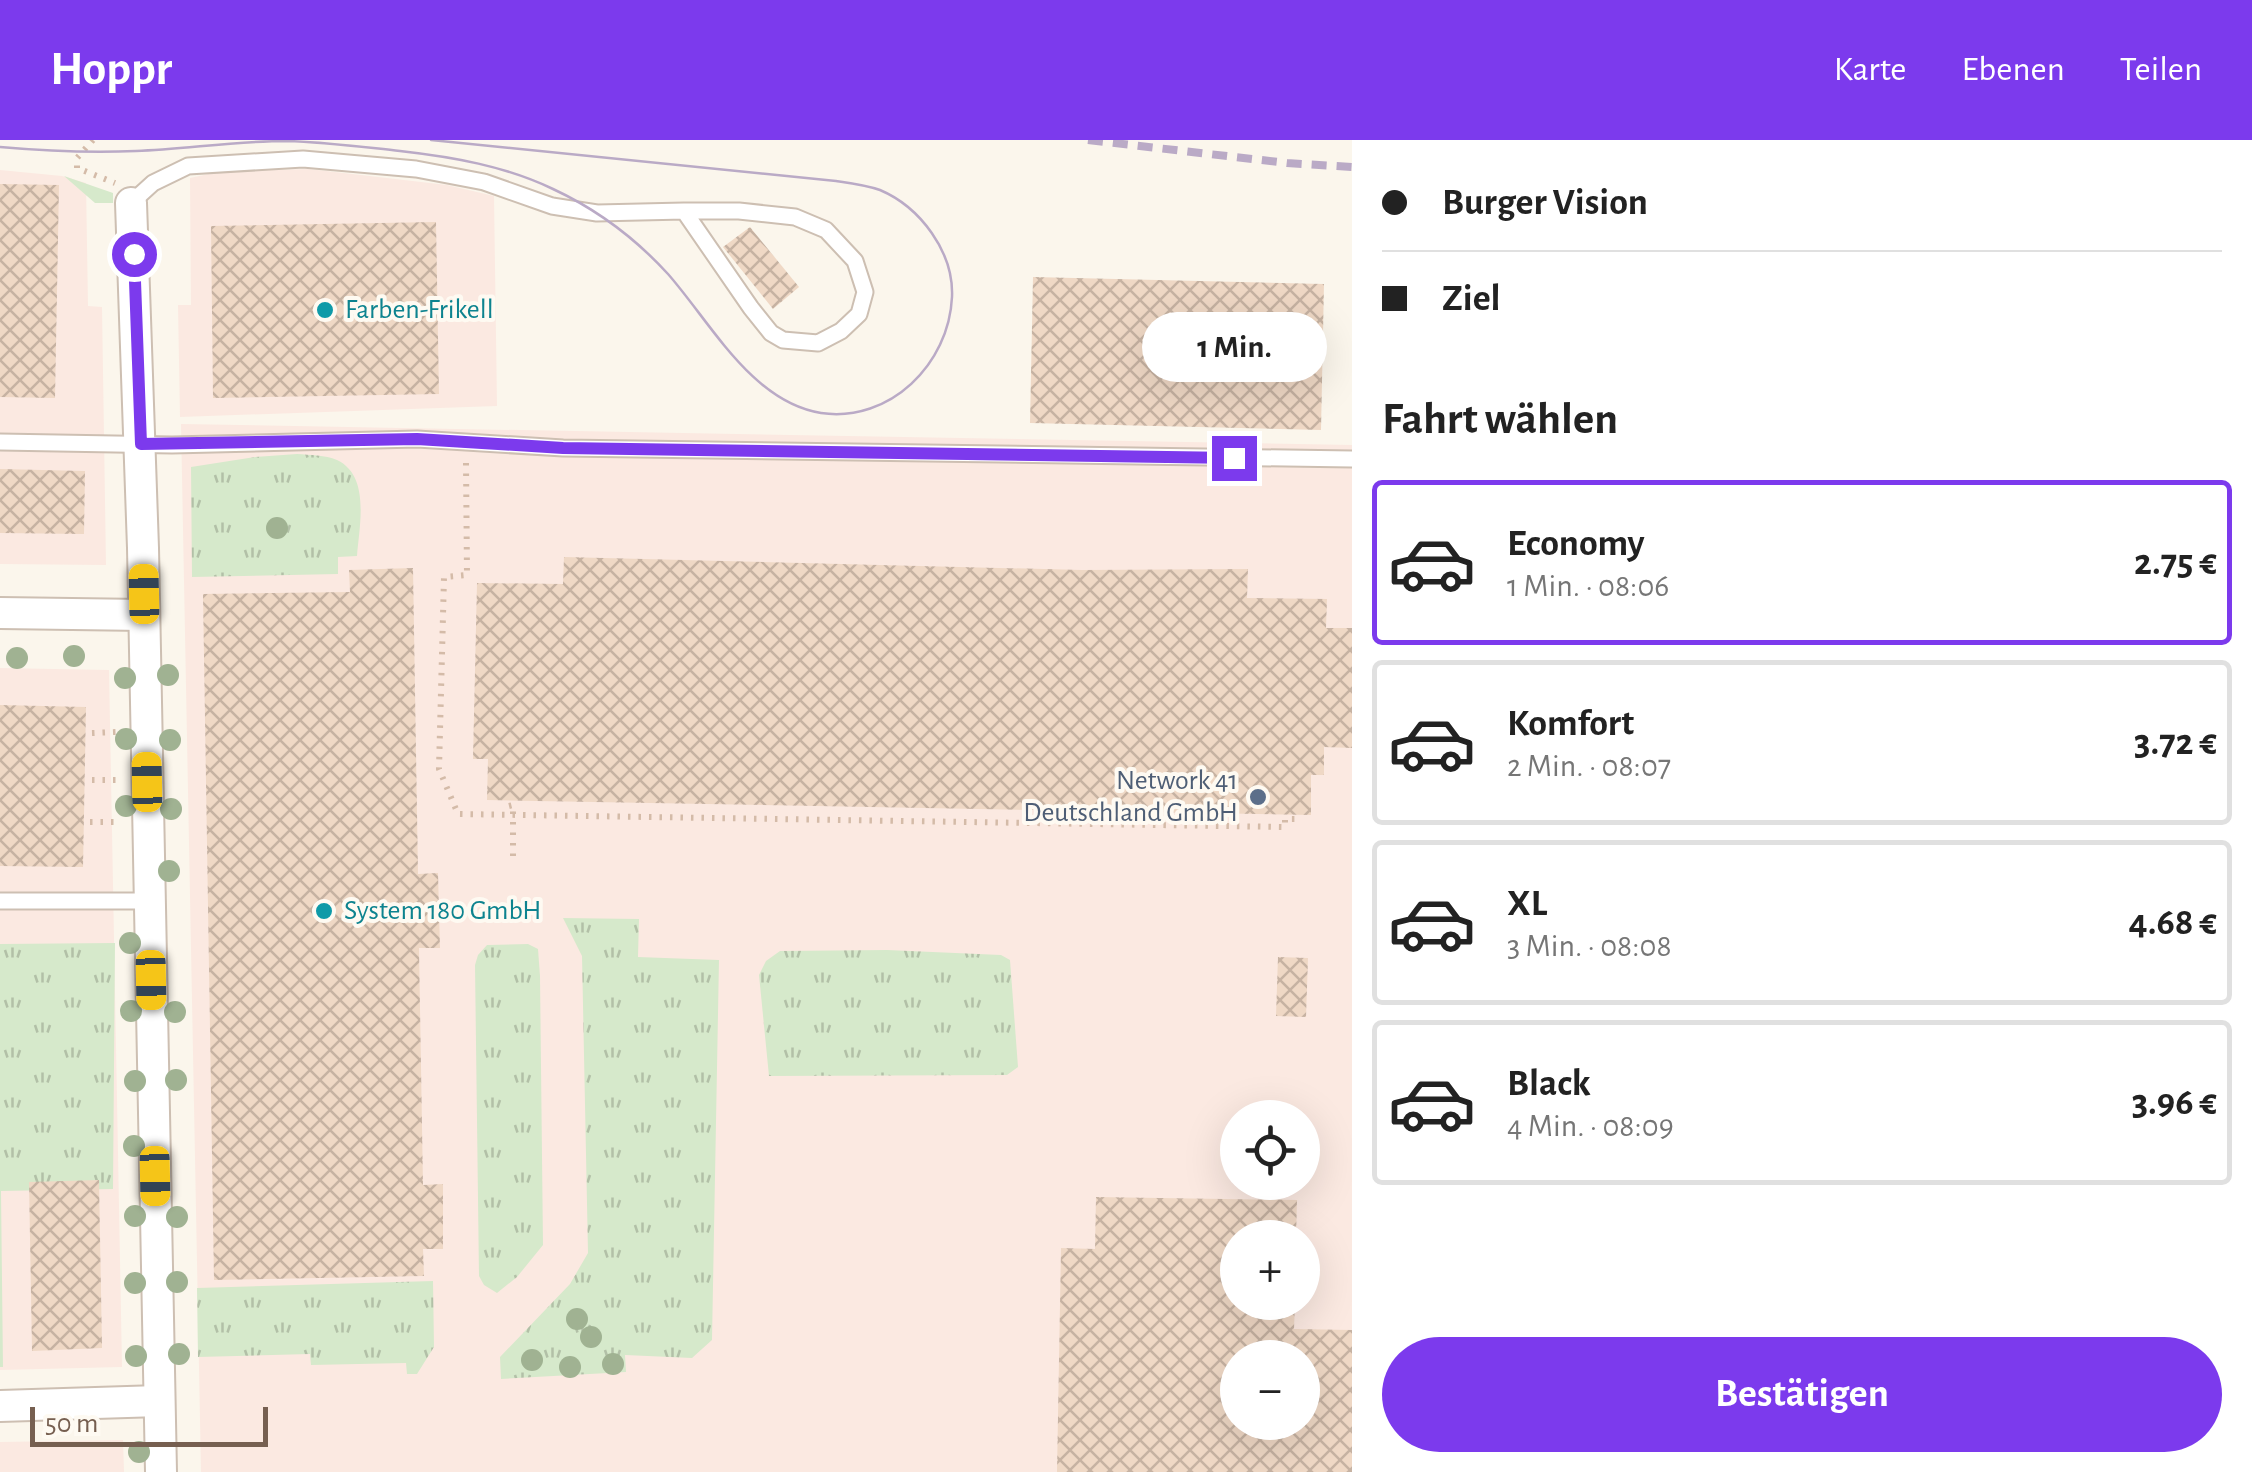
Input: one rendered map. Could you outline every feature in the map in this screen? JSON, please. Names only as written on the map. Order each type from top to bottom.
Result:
[{"type":"street","points":[[132,203],[141,444],[161,1472]]},
{"type":"street","points":[[0,613],[144,615]]},
{"type":"street","points":[[0,1406],[159,1402]]},
{"type":"lane","points":[[132,203],[153,183],[188,166],[303,159],[416,170],[484,182],[552,206],[597,212],[684,210],[739,211],[795,217],[826,230],[854,262],[866,292],[858,314],[842,331],[818,343],[784,340],[772,334],[684,210]]},
{"type":"lane","points":[[0,442],[141,444],[417,439],[582,448],[1352,459]]},
{"type":"lane","points":[[0,901],[150,901]]},
{"type":"path","points":[[92,140],[77,158],[77,168],[119,185],[132,203]]},
{"type":"path","points":[[465,442],[468,575],[444,577],[439,768],[458,814],[997,819],[1024,823],[1284,827],[1284,819],[1295,819]]},
{"type":"path","points":[[92,733],[116,732]]},
{"type":"path","points":[[92,780],[118,780]]},
{"type":"path","points":[[509,806],[513,805],[514,814],[513,856]]},
{"type":"path","points":[[784,819],[784,810],[789,810]]},
{"type":"path","points":[[807,811],[812,810],[812,820]]},
{"type":"path","points":[[1019,814],[1024,815],[1024,823]]},
{"type":"path","points":[[90,822],[119,822]]},
{"type":"shaded area","points":[[309,169],[447,185],[494,196],[497,406],[180,417],[178,305],[191,305],[190,178],[222,171]]},
{"type":"shaded area","points":[[0,170],[62,176],[86,183],[88,306],[102,307],[106,565],[0,564]]},
{"type":"shaded area","points":[[181,424],[1352,445],[1352,1472],[201,1472]]},
{"type":"shaded area","points":[[0,668],[109,670],[122,1367],[0,1370]]},
{"type":"shaded area","points":[[123,1440],[124,1472],[0,1472],[0,1442]]},
{"type":"green space","points":[[64,176],[113,193],[113,203],[95,203]]},
{"type":"green space","points":[[297,454],[337,460],[355,478],[361,517],[357,556],[338,557],[338,574],[192,577],[191,467]]},
{"type":"green space","points":[[563,918],[639,919],[638,957],[719,960],[712,1340],[692,1358],[625,1355],[626,1372],[501,1379],[500,1357],[570,1284],[588,1253],[582,956]]},
{"type":"green space","points":[[115,943],[113,1189],[1,1191],[0,1367],[0,944]]},
{"type":"green space","points":[[528,944],[538,949],[540,976],[543,1245],[517,1277],[497,1293],[484,1285],[479,1276],[475,965],[487,945]]},
{"type":"green space","points":[[780,951],[1001,955],[1010,960],[1018,1067],[1007,1075],[769,1076],[759,975],[766,961]]},
{"type":"green space","points":[[433,1281],[434,1347],[417,1374],[407,1374],[406,1363],[311,1365],[310,1354],[198,1357],[197,1288]]},
{"type":"building","points":[[0,184],[59,185],[55,398],[0,397]]},
{"type":"building","name":"Farben-Frikell","points":[[436,222],[439,394],[213,398],[211,226]]},
{"type":"building","points":[[750,227],[799,287],[773,309],[723,247]]},
{"type":"building","points":[[1033,277],[1324,284],[1321,430],[1030,423]]},
{"type":"building","points":[[0,469],[85,471],[84,534],[0,533]]},
{"type":"building","points":[[564,557],[1082,570],[1248,569],[1247,598],[1327,599],[1326,628],[1352,628],[1352,748],[1324,747],[1324,775],[1311,775],[1311,815],[487,800],[488,759],[473,759],[477,583],[563,584]]},
{"type":"building","name":"System 180 GmbH","points":[[413,568],[418,874],[438,873],[440,948],[419,948],[423,1185],[443,1184],[443,1249],[423,1249],[424,1276],[214,1280],[203,594],[350,592],[349,570]]},
{"type":"building","points":[[0,705],[86,707],[83,867],[0,866]]},
{"type":"building","points":[[1278,957],[1308,958],[1306,1017],[1276,1016]]},
{"type":"building","points":[[99,1180],[102,1348],[32,1351],[29,1182]]},
{"type":"building","points":[[1096,1197],[1297,1200],[1296,1220],[1220,1220],[1220,1320],[1294,1320],[1294,1329],[1352,1330],[1352,1472],[1057,1472],[1061,1248],[1095,1249]]},
{"type":"tram line","points":[[0,147],[119,152],[287,141],[440,156],[516,174],[569,197],[629,237],[668,274],[754,377],[796,406],[821,413],[846,414],[870,409],[892,398],[911,384],[940,345],[952,297],[941,248],[921,219],[880,190],[836,181],[431,140]]},
{"type":"railway","points":[[1088,140],[1352,167]]},
{"type":"place","name":"Farben-Frikell","points":[[325,310]]},
{"type":"place","name":"Network 41 Deutschland GmbH","points":[[1258,797]]},
{"type":"place","name":"System 180 GmbH","points":[[324,911]]},
{"type":"route","points":[[134,254],[141,444],[417,439],[563,448],[1234,458]]}]
